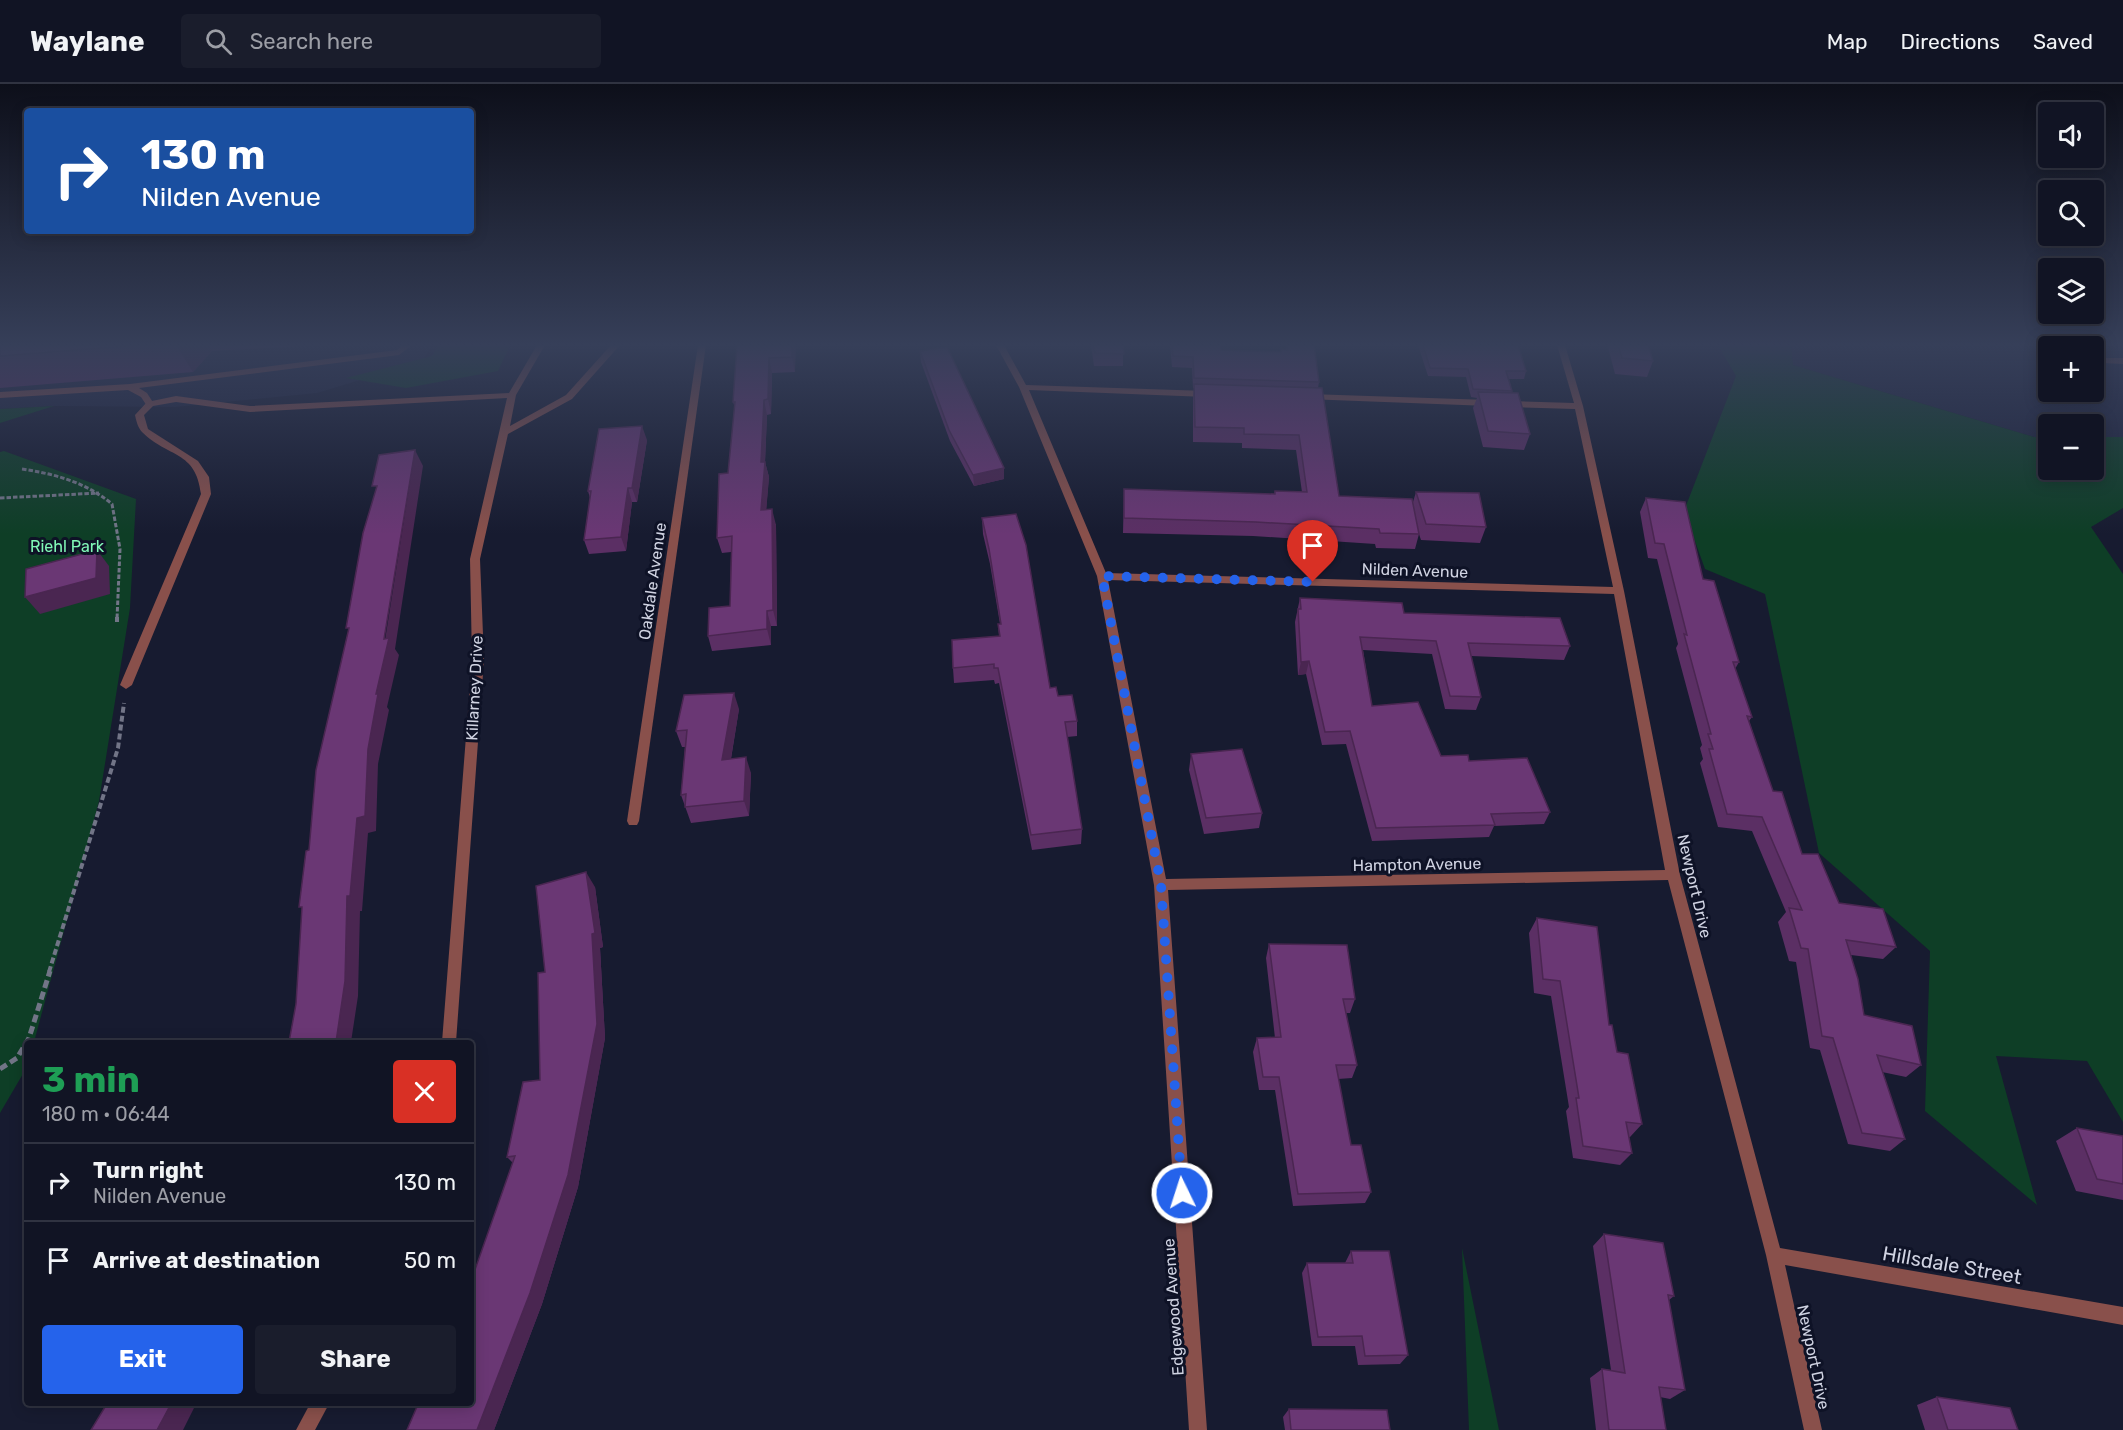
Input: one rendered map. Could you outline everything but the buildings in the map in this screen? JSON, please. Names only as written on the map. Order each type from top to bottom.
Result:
[{"type":"street","points":[[126,685],[206,494],[204,477],[195,463],[144,430],[139,415],[146,408]]},
{"type":"street","points":[[241,408],[272,408]]},
{"type":"street","name":"Killarney Drive","points":[[449,1040],[478,660],[475,559],[509,408]]},
{"type":"street","points":[[503,433],[549,408]]},
{"type":"street","name":"Oakdale Avenue","points":[[633,821],[693,408]]},
{"type":"street","name":"Edgewood Avenue","points":[[1032,408],[1102,576],[1161,885],[1198,1430]]},
{"type":"street","name":"Newport Drive","points":[[1579,408],[1619,591],[1673,875],[1774,1255],[1813,1430]]},
{"type":"street","name":"Nilden Avenue","points":[[1102,576],[1619,591]]},
{"type":"street","name":"Hampton Avenue","points":[[1161,885],[1673,875]]},
{"type":"street","name":"Hillsdale Street","points":[[1774,1255],[2123,1316]]},
{"type":"street","points":[[305,1430],[319,1406]]},
{"type":"path","points":[[22,469],[46,473],[87,486],[100,493],[112,504],[120,549],[117,622]]},
{"type":"path","points":[[0,498],[100,493]]},
{"type":"path","points":[[28,1040],[118,748],[126,685]]},
{"type":"path","points":[[0,1069],[16,1058],[24,1046]]},
{"type":"shaded area","points":[[1936,408],[2123,408],[2123,437],[2104,437],[2104,414],[2038,414],[2038,437]]},
{"type":"green space","points":[[21,408],[48,408],[0,423],[0,409]]},
{"type":"green space","points":[[1724,408],[1936,408],[2038,437],[2038,480],[2104,480],[2104,437],[2123,437],[2123,508],[2091,527],[2123,574],[2123,1122],[2087,1061],[1996,1056],[2037,1205],[1925,1111],[1930,951],[1819,853],[1765,594],[1705,569],[1684,511]]},
{"type":"green space","name":"Riehl Park","points":[[4,451],[136,499],[130,608],[99,801],[35,1040],[24,1040],[24,1072],[0,1113],[0,452]]},
{"type":"green space","points":[[1462,1248],[1499,1430],[1469,1430]]},
{"type":"route","points":[[1182,1193],[1161,885],[1102,576],[1313,582]]}]
